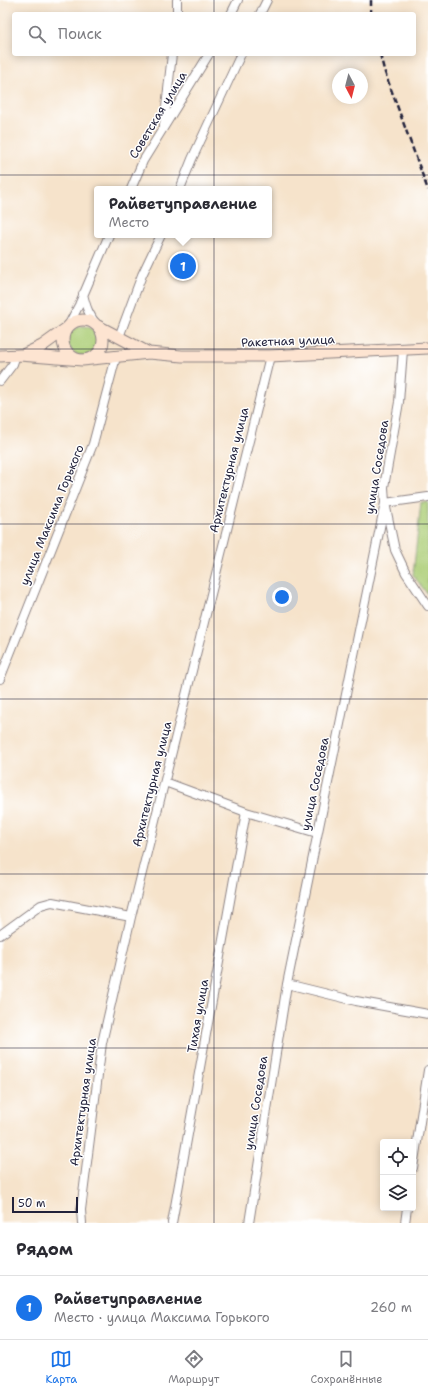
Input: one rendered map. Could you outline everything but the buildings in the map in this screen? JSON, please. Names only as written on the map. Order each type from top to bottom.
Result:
[{"type":"main road","points":[[0,356],[18,355],[31,352],[77,321],[84,320],[98,326],[102,333],[102,344],[98,353],[90,358],[82,360],[67,352],[63,343],[64,333],[67,328]]},
{"type":"main road","name":"Ракетная улица","points":[[98,326],[148,354]]},
{"type":"main road","name":"Ракетная улица","points":[[18,355],[82,360],[148,354],[182,356],[270,356],[428,348]]},
{"type":"street","points":[[177,12],[178,0]]},
{"type":"street","points":[[232,12],[238,0]]},
{"type":"street","points":[[261,12],[267,0]]},
{"type":"street","points":[[163,129],[172,56]]},
{"type":"street","name":"Советская улица","points":[[131,186],[143,161],[208,56]]},
{"type":"street","points":[[181,186],[192,159],[240,56]]},
{"type":"street","points":[[67,328],[108,238]]},
{"type":"street","points":[[119,337],[142,275],[160,238]]},
{"type":"street","points":[[83,293],[90,317],[98,326]]},
{"type":"street","name":"улица Соседова","points":[[249,1223],[287,984],[385,503],[384,487],[399,402],[403,350]]},
{"type":"street","points":[[0,381],[18,355]]},
{"type":"street","name":"Архитектурная улица","points":[[82,1223],[81,1210],[102,1043],[131,917],[270,356]]},
{"type":"street","name":"улица Максима Горького","points":[[0,679],[93,444],[116,357]]},
{"type":"street","points":[[428,498],[385,503],[395,550],[406,573],[428,606]]},
{"type":"street","points":[[165,782],[246,812],[317,833]]},
{"type":"street","name":"Тихая улица","points":[[172,1223],[246,812]]},
{"type":"street","points":[[0,935],[40,905],[52,902],[131,917]]},
{"type":"street","points":[[287,984],[356,1001],[428,1014]]},
{"type":"street","points":[[416,1148],[428,1070]]},
{"type":"street","points":[[405,1223],[407,1211]]},
{"type":"green space","points":[[83,326],[94,330],[98,341],[94,352],[83,356],[72,352],[68,341],[72,330]]},
{"type":"green space","points":[[421,502],[428,502],[428,595],[413,575]]},
{"type":"railway","points":[[371,0],[371,12]]},
{"type":"railway","points":[[380,56],[384,70],[428,190]]},
{"type":"place","name":"Райветуправление","points":[[183,266]]}]
